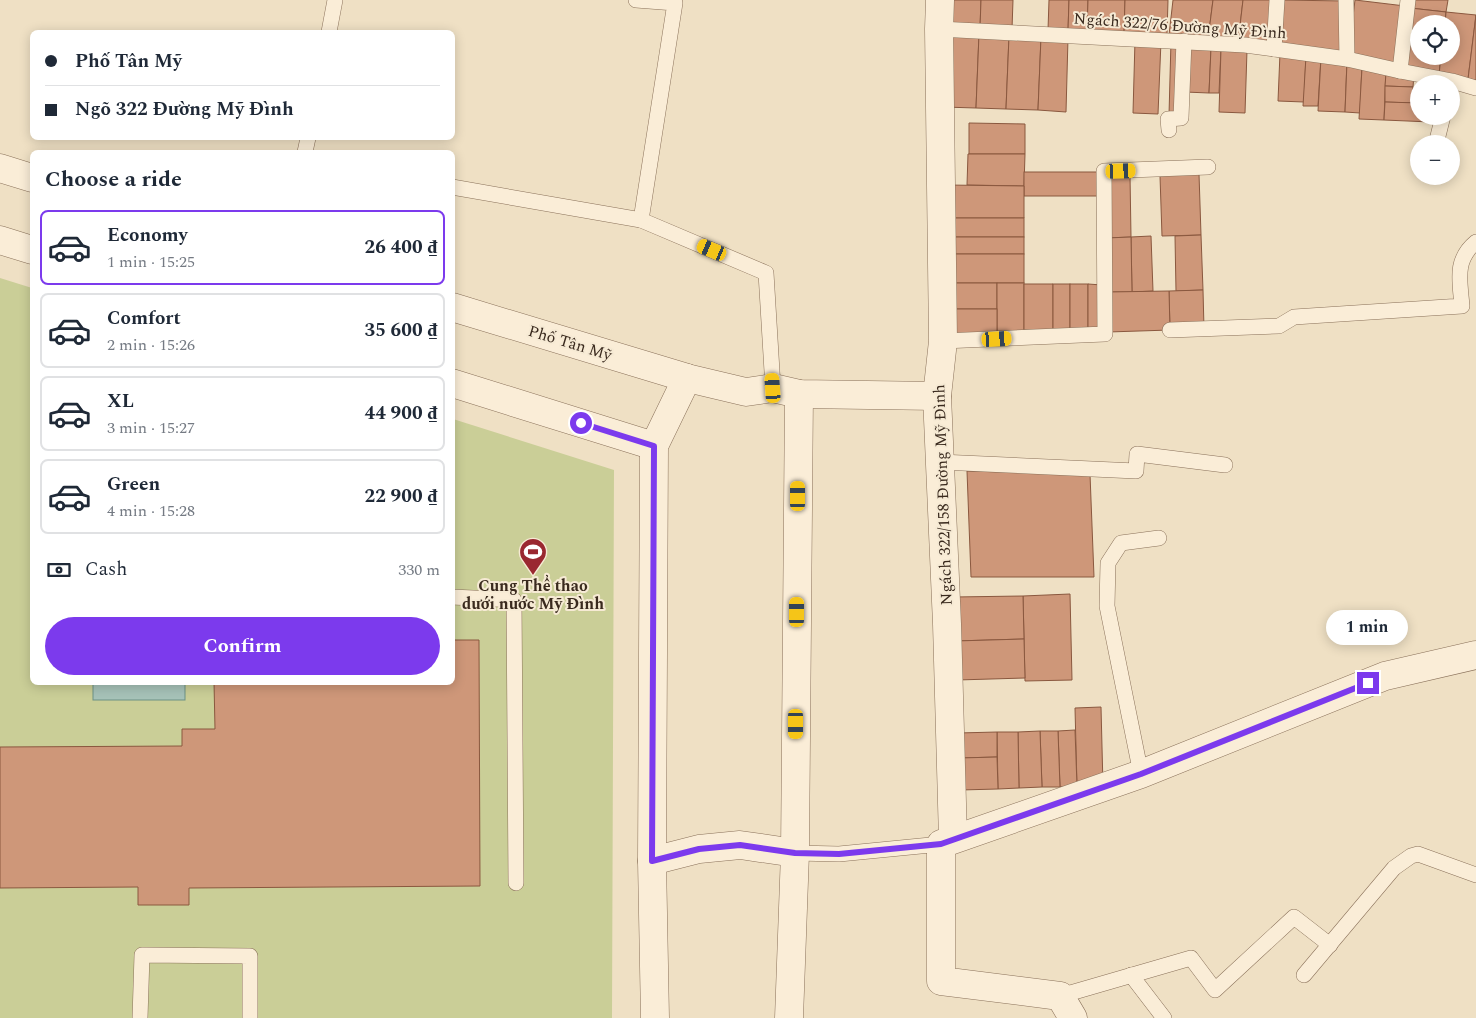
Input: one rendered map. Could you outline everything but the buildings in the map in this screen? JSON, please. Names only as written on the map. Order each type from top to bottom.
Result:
[{"type":"street","name":"Ngách 322/158 Đường Mỹ Đình","points":[[940,0],[943,341],[937,396],[940,462],[947,842],[941,982],[1067,1007]]},
{"type":"street","points":[[0,168],[30,177]]},
{"type":"street","points":[[0,240],[30,249]]},
{"type":"street","name":"Phố Tân Mỹ","points":[[455,308],[687,378],[746,392],[786,391],[937,396]]},
{"type":"street","points":[[655,1018],[652,861],[654,446],[687,378]]},
{"type":"street","points":[[455,384],[654,446]]},
{"type":"street","points":[[786,391],[795,853],[789,1018]]},
{"type":"street","points":[[947,842],[1141,774],[1385,676],[1476,655]]},
{"type":"street","points":[[652,861],[699,849],[740,845],[795,853]]},
{"type":"lane","points":[[329,30],[335,0]]},
{"type":"lane","points":[[636,0],[675,3],[641,220]]},
{"type":"lane","points":[[1274,49],[1277,0]]},
{"type":"lane","points":[[1346,0],[1347,59]]},
{"type":"lane","points":[[1400,72],[1408,0]]},
{"type":"lane","name":"Ngách 322/76 Đường Mỹ Đình","points":[[939,29],[1245,45],[1347,59],[1415,75]]},
{"type":"lane","points":[[1169,130],[1168,119],[1181,118],[1184,41]]},
{"type":"lane","name":"Ngách 322/76 Đường Mỹ Đình","points":[[1460,84],[1476,88]]},
{"type":"lane","points":[[943,341],[1105,334],[1104,171],[1208,167]]},
{"type":"lane","points":[[455,188],[641,220],[766,273],[786,391]]},
{"type":"lane","points":[[1170,330],[1279,326],[1294,317],[1462,306],[1459,266],[1469,248],[1476,242]]},
{"type":"lane","points":[[940,462],[1136,472],[1137,454],[1225,465]]},
{"type":"lane","points":[[1141,774],[1107,606],[1108,563],[1121,543],[1159,538]]},
{"type":"lane","points":[[455,597],[514,600],[516,882]]},
{"type":"lane","points":[[795,853],[839,854],[947,842]]},
{"type":"lane","points":[[1304,976],[1394,868],[1411,856],[1418,854],[1476,875]]},
{"type":"lane","points":[[1067,1007],[1131,975],[1191,958],[1215,990],[1294,917],[1330,945]]},
{"type":"lane","points":[[140,1018],[142,956],[250,956],[250,1018]]},
{"type":"lane","points":[[1131,975],[1164,1018]]},
{"type":"green space","name":"Cung Thể thao dưới nước Mỹ Đình","points":[[0,278],[30,287],[30,685],[455,685],[455,420],[614,470],[612,1018],[0,1018]]},
{"type":"water","points":[[93,685],[185,685],[185,700],[93,700]]},
{"type":"place","name":"Cung Thể thao dưới nước Mỹ Đình","points":[[533,576]]},
{"type":"route","points":[[581,423],[654,446],[652,861],[699,849],[740,845],[795,853],[839,854],[941,844],[1141,774],[1368,683]]}]
